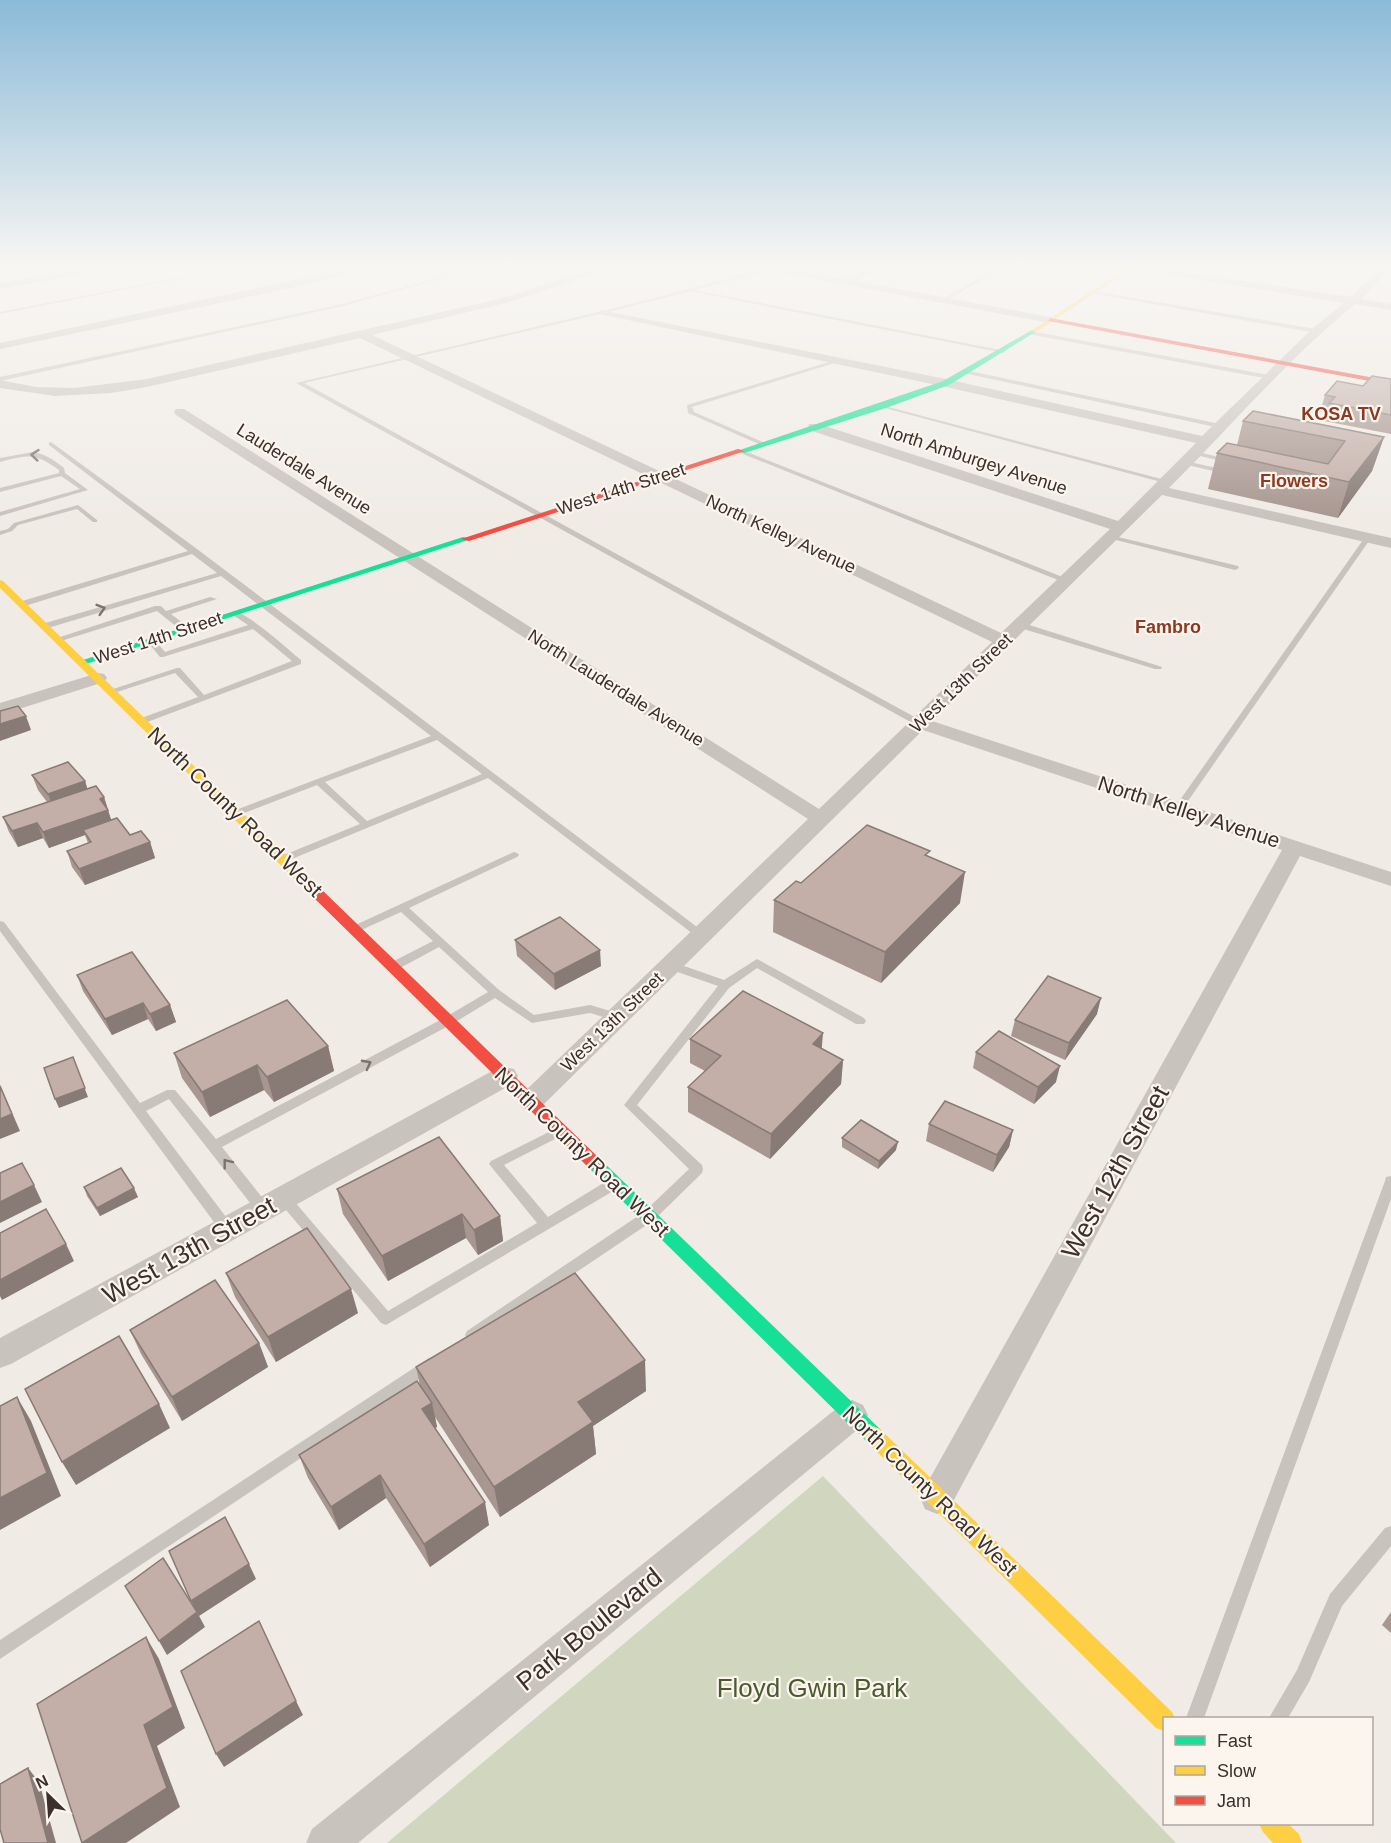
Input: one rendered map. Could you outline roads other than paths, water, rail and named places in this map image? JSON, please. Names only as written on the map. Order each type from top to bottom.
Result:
[{"type":"street","points":[[0,384],[39,391],[104,390],[147,383],[295,350]]},
{"type":"street","name":"North Kelley Avenue","points":[[394,350],[1004,640]]},
{"type":"street","points":[[786,350],[946,383],[1194,452]]},
{"type":"street","points":[[1213,350],[1391,383]]},
{"type":"street","name":"West 13th Street","points":[[531,1101],[1163,486],[1296,350]]},
{"type":"street","name":"West 14th Street","points":[[82,662],[883,406],[946,383],[1003,351]]},
{"type":"street","name":"Lauderdale Avenue","points":[[180,412],[410,557]]},
{"type":"street","name":"North Amburgey Avenue","points":[[814,428],[1115,532]]},
{"type":"street","points":[[1163,486],[1391,543]]},
{"type":"street","name":"North Lauderdale Avenue","points":[[410,557],[821,819]]},
{"type":"street","name":"North County Road West","points":[[0,583],[1163,1719]]},
{"type":"street","name":"West 14th Street","points":[[0,709],[98,678]]},
{"type":"street","name":"North Kelley Avenue","points":[[919,723],[1391,879]]},
{"type":"street","name":"West 12th Street","points":[[937,1497],[1294,847]]},
{"type":"street","name":"West 13th Street","points":[[0,1354],[505,1076]]},
{"type":"street","name":"Park Boulevard","points":[[326,1843],[852,1414]]},
{"type":"street","points":[[1271,1825],[1290,1843]]},
{"type":"lane","points":[[0,379],[135,350]]},
{"type":"lane","points":[[438,350],[299,383],[919,723]]},
{"type":"lane","points":[[998,350],[1003,351]]},
{"type":"lane","points":[[1122,350],[1269,377]]},
{"type":"lane","points":[[763,444],[691,413],[689,406],[838,361]]},
{"type":"lane","points":[[965,372],[1220,426]]},
{"type":"lane","points":[[883,406],[1163,486]]},
{"type":"lane","points":[[51,444],[701,935]]},
{"type":"lane","points":[[740,451],[1066,580]]},
{"type":"lane","points":[[1194,452],[1238,462]]},
{"type":"lane","points":[[1194,452],[1239,475]]},
{"type":"lane","points":[[0,460],[37,453],[44,455],[62,469],[62,474],[85,490],[0,514]]},
{"type":"lane","points":[[0,490],[62,474]]},
{"type":"lane","points":[[0,533],[10,530],[16,524],[78,507],[95,521]]},
{"type":"lane","points":[[1115,532],[1235,568]]},
{"type":"lane","points":[[1178,809],[1367,538]]},
{"type":"lane","points":[[22,604],[194,551]]},
{"type":"lane","points":[[45,626],[223,573]]},
{"type":"lane","points":[[166,613],[213,599]]},
{"type":"lane","points":[[58,639],[158,608],[185,629]]},
{"type":"lane","points":[[142,721],[298,662],[236,613]]},
{"type":"lane","points":[[1020,625],[1158,668]]},
{"type":"lane","points":[[163,655],[200,647],[256,627]]},
{"type":"lane","points":[[150,640],[203,698]]},
{"type":"lane","points":[[111,691],[177,670]]},
{"type":"lane","points":[[236,813],[438,736]]},
{"type":"lane","points":[[283,859],[488,775]]},
{"type":"lane","points":[[318,782],[366,825]]},
{"type":"lane","points":[[355,929],[514,855]]},
{"type":"lane","points":[[402,907],[495,993],[532,1019],[590,1008],[618,1017]]},
{"type":"lane","points":[[0,924],[227,1229]]},
{"type":"lane","points":[[393,967],[440,942]]},
{"type":"lane","points":[[462,1341],[649,1216],[697,1169],[630,1105],[724,985],[757,963],[860,1020]]},
{"type":"lane","points":[[670,965],[724,985]]},
{"type":"lane","points":[[214,1146],[448,1021],[495,993]]},
{"type":"lane","points":[[138,1109],[171,1093],[214,1146],[386,1319],[615,1183]]},
{"type":"lane","points":[[546,1224],[495,1164],[561,1131]]},
{"type":"lane","points":[[1196,1717],[1391,1181]]},
{"type":"lane","points":[[0,1650],[442,1354]]},
{"type":"lane","points":[[1279,1717],[1303,1676],[1336,1600],[1391,1534]]},
{"type":"district","name":"KOSA TV","points":[[1341,414]]},
{"type":"district","name":"Flowers","points":[[1294,481]]},
{"type":"district","name":"Fambro","points":[[1168,627]]},
{"type":"park label","name":"Floyd Gwin Park","points":[[812,1688]]}]
